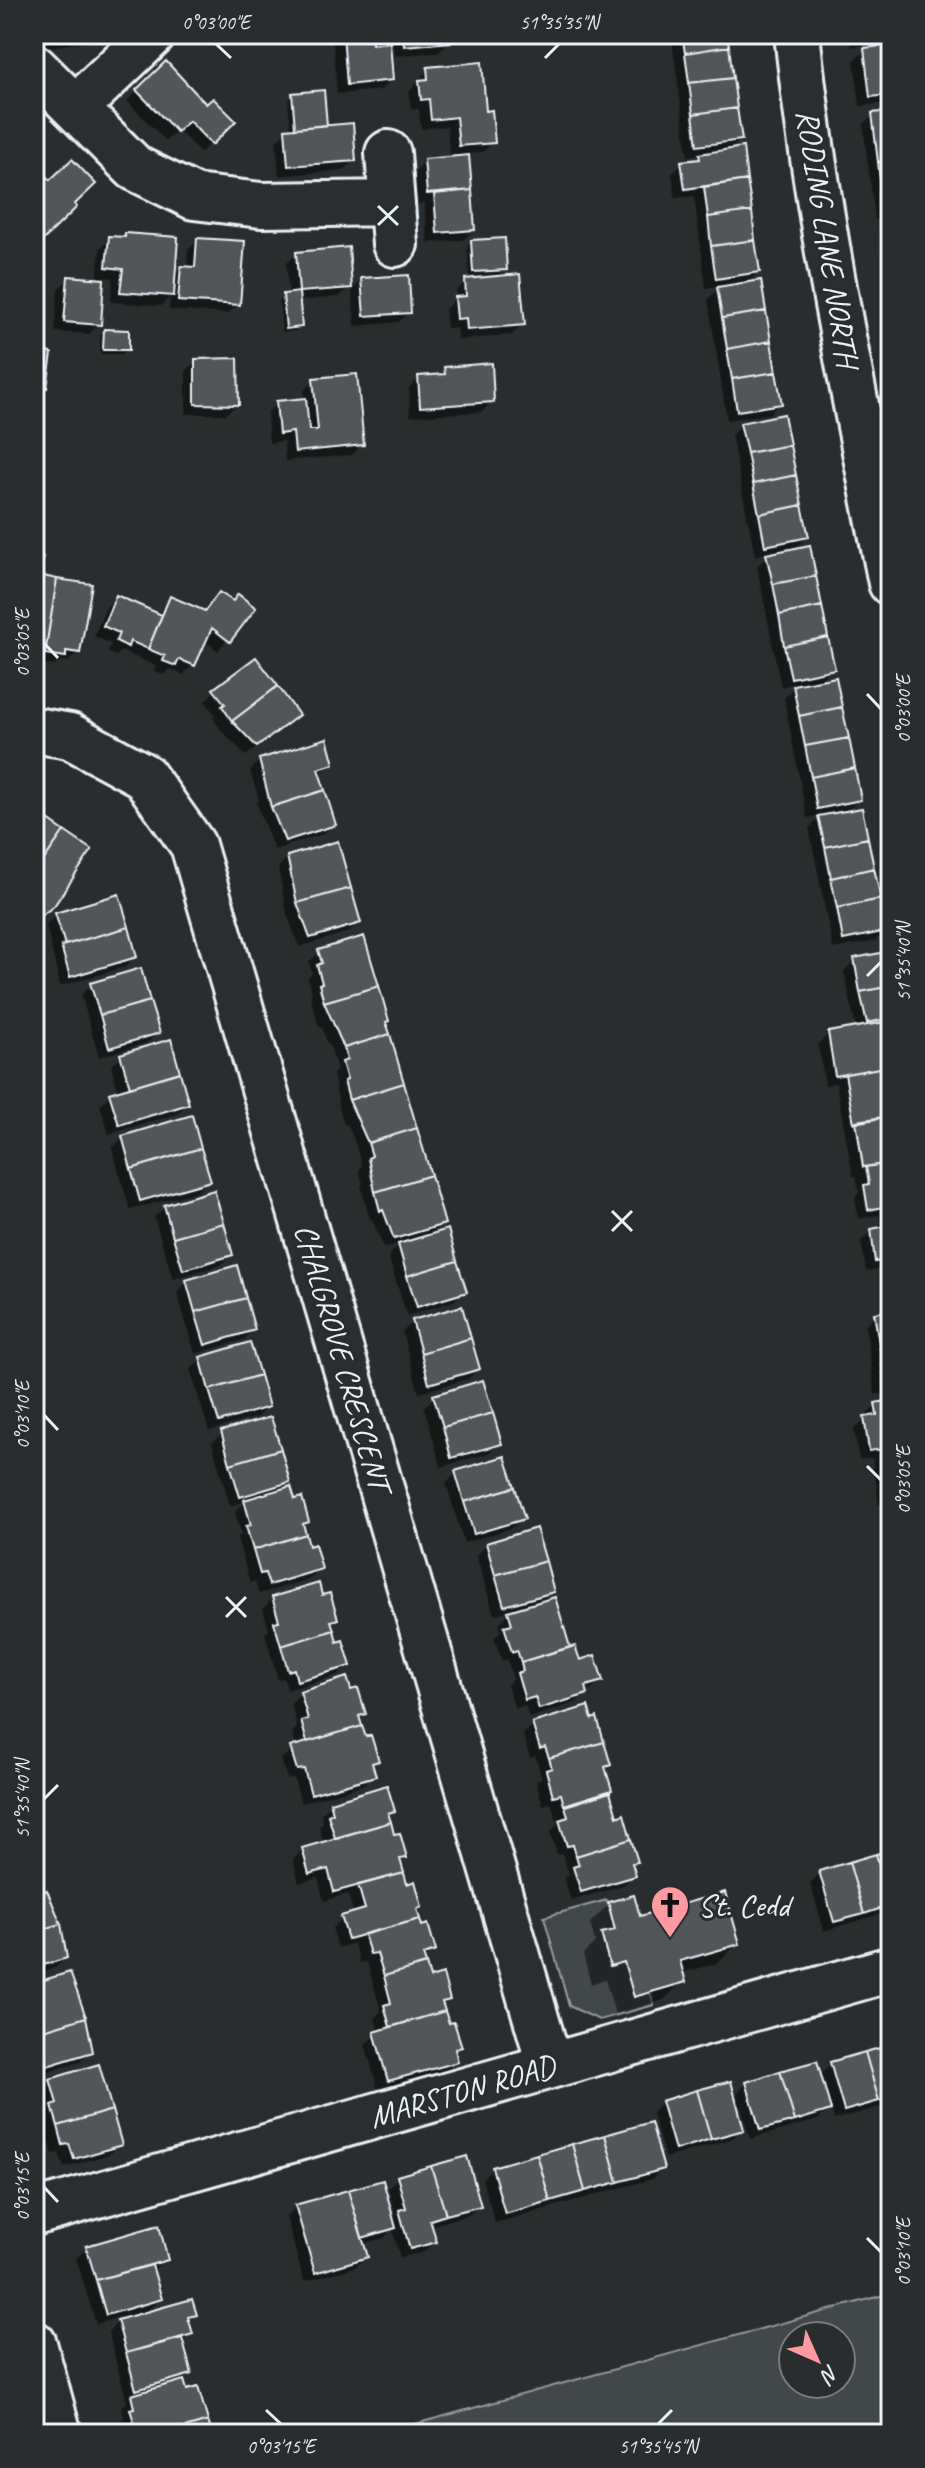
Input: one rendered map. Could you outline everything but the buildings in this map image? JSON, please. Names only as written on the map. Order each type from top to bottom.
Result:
[{"type":"street","points":[[76,107],[153,34]]},
{"type":"street","name":"RODING LANE NORTH","points":[[797,34],[809,144],[891,583]]},
{"type":"street","points":[[34,67],[135,168],[194,197],[394,223],[388,153]]},
{"type":"street","name":"CHALGROVE CRESCENT","points":[[34,730],[70,736],[144,776],[193,845],[550,2066]]},
{"type":"street","name":"MARSTON ROAD","points":[[34,2213],[891,1969]]},
{"type":"street","points":[[34,2344],[59,2434]]},
{"type":"shaded area","points":[[607,1900],[615,1930],[601,1934],[610,1965],[624,1962],[650,1992],[654,2005],[599,2020],[569,2006],[544,1917]]},
{"type":"shaded area","points":[[891,2293],[891,2434],[379,2434],[777,2324],[777,2400],[857,2400],[857,2320],[793,2320]]},
{"type":"place","name":"St. Cedd","points":[[670,1939]]}]
